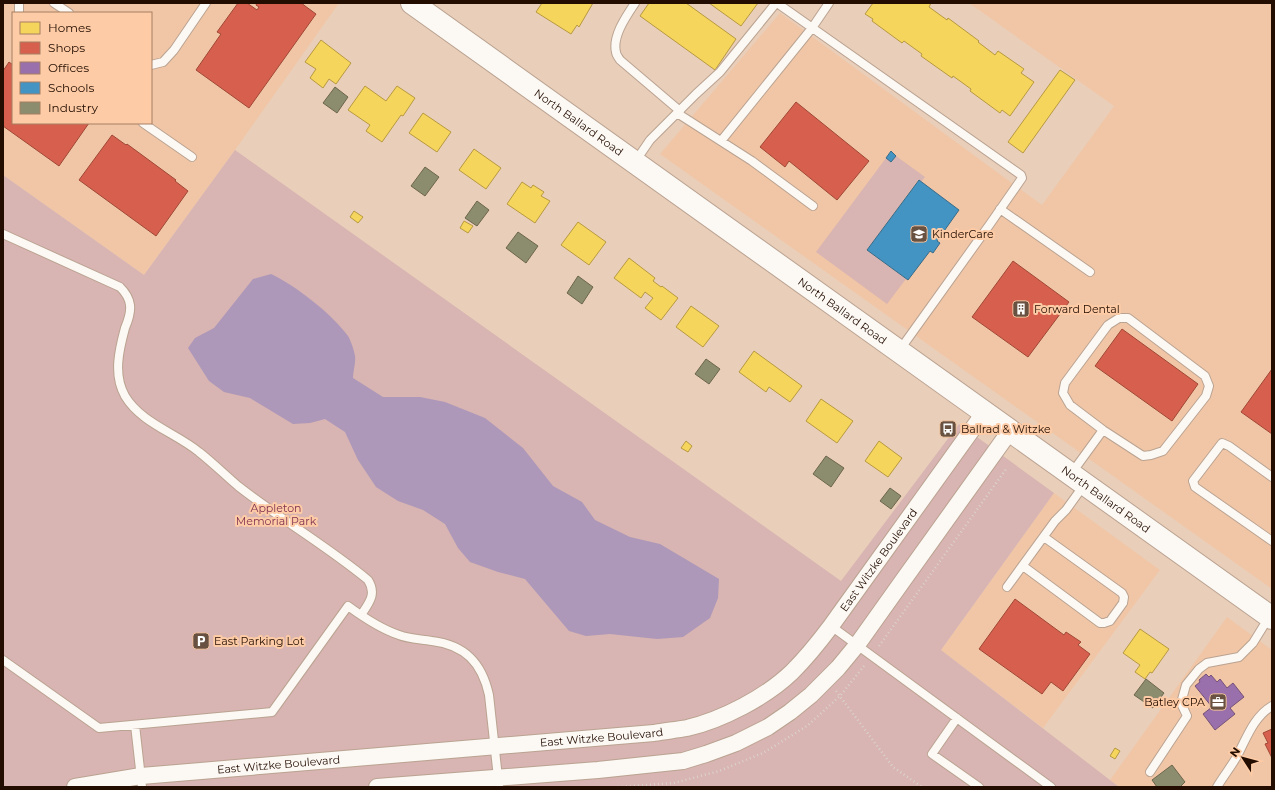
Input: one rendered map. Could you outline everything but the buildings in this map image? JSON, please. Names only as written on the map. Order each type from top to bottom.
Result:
[{"type":"main road","name":"North Ballard Road","points":[[412,3],[898,352],[1271,617]]},
{"type":"street","name":"East Witzke Boulevard","points":[[75,787],[654,733],[687,728],[706,722],[745,704],[779,683],[812,650],[831,626],[984,413]]},
{"type":"street","points":[[377,787],[498,782],[683,761],[736,743],[768,727],[811,695],[827,680],[856,645],[1010,432]]},
{"type":"lane","points":[[54,3],[67,12]]},
{"type":"lane","points":[[152,65],[163,62],[174,50],[206,3]]},
{"type":"lane","points":[[635,3],[620,26],[615,45],[616,52],[620,60],[678,112],[701,130],[752,161],[813,206]]},
{"type":"lane","points":[[634,162],[650,140],[720,72],[776,3],[1021,175],[1022,178],[898,352]]},
{"type":"lane","points":[[721,141],[812,28],[829,3]]},
{"type":"lane","points":[[144,124],[192,157]]},
{"type":"lane","points":[[1000,209],[1090,272]]},
{"type":"lane","points":[[3,234],[120,287],[126,293],[129,300],[130,313],[121,343],[118,362],[119,380],[125,396],[134,407],[151,421],[198,451],[238,486],[368,580],[371,586],[372,596],[361,615]]},
{"type":"lane","points":[[1118,318],[1128,318],[1205,376],[1209,386],[1206,396],[1163,451],[1143,456],[1103,430],[1070,405],[1063,393],[1065,383],[1108,325],[1118,318]]},
{"type":"lane","points":[[1007,587],[1044,537],[1078,480],[1103,430]]},
{"type":"lane","points":[[1272,477],[1229,446],[1222,443],[1193,481],[1195,487],[1272,541]]},
{"type":"lane","points":[[1022,566],[1100,623],[1110,621],[1123,603],[1124,597],[1122,593],[1044,537]]},
{"type":"lane","points":[[3,660],[100,728],[272,712],[348,606],[361,615],[398,635],[451,645],[460,649],[476,662],[487,684],[498,782]]},
{"type":"lane","points":[[1150,772],[1187,716],[1182,703],[1186,685],[1199,669],[1207,663],[1239,657],[1253,643],[1271,617]]},
{"type":"lane","points":[[831,626],[1051,787]]},
{"type":"lane","points":[[1217,787],[1236,757],[1251,729],[1266,710],[1272,706]]},
{"type":"lane","points":[[957,718],[932,754],[979,787]]},
{"type":"lane","points":[[135,725],[141,782]]},
{"type":"path","points":[[827,680],[893,767],[922,787]]},
{"type":"shaded area","points":[[3,3],[339,3],[235,150],[144,275],[3,175]]},
{"type":"shaded area","points":[[969,3],[1272,3],[1272,589],[660,154],[780,13],[1042,205],[1114,106]]},
{"type":"shaded area","points":[[271,274],[302,293],[341,327],[348,336],[355,356],[353,378],[383,397],[420,397],[445,402],[485,418],[523,448],[553,486],[582,502],[595,520],[630,537],[660,544],[719,579],[718,598],[710,618],[683,637],[657,639],[610,634],[586,636],[569,631],[525,579],[498,572],[470,562],[458,548],[445,524],[423,510],[398,501],[376,487],[358,460],[345,432],[325,419],[310,423],[293,424],[250,398],[224,392],[209,381],[188,348],[195,338],[214,328],[253,279]]},
{"type":"shaded area","points":[[1054,493],[1160,570],[1043,728],[941,650]]},
{"type":"shaded area","points":[[1227,617],[1272,650],[1272,787],[1119,787],[1110,780]]},
{"type":"green space","name":"Appleton Memorial Park","points":[[235,150],[841,581],[959,424],[1054,493],[941,650],[1119,787],[3,787],[3,175],[144,275]]},
{"type":"green space","points":[[896,156],[925,177],[921,182],[918,180],[867,250],[906,279],[887,304],[816,252],[886,158],[891,162]]},
{"type":"place","name":"KinderCare","points":[[919,234]]},
{"type":"place","name":"Forward Dental","points":[[1021,309]]},
{"type":"place","name":"Ballrad & Witzke","points":[[948,429]]},
{"type":"place","name":"East Parking Lot","points":[[201,641]]},
{"type":"place","name":"Batley CPA","points":[[1218,702]]}]
